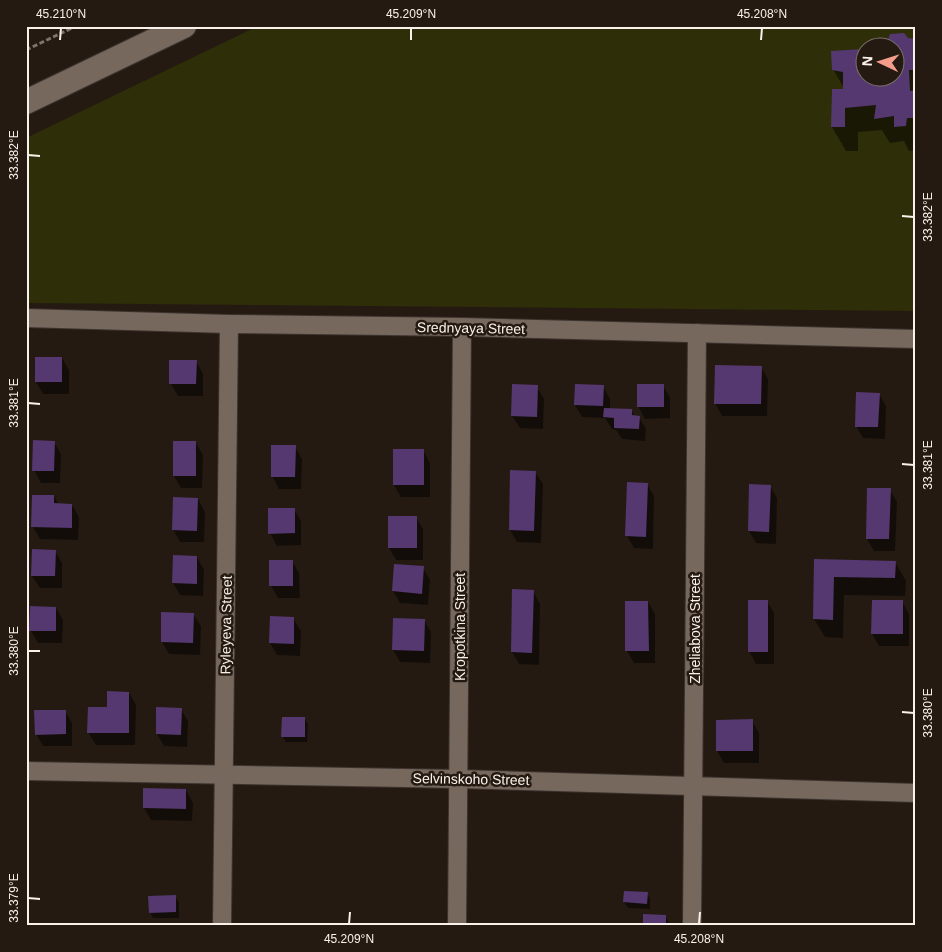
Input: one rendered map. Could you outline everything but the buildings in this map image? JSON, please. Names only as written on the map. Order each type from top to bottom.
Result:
[{"type":"main road","points":[[26,102],[184,26]]},
{"type":"street","name":"Srednyaya Street","points":[[26,318],[916,339]]},
{"type":"street","name":"Ryleyeva Street","points":[[222,926],[229,324]]},
{"type":"street","name":"Kropotkina Street","points":[[457,926],[462,327]]},
{"type":"street","name":"Zheliabova Street","points":[[692,926],[697,333]]},
{"type":"street","name":"Selvinskoho Street","points":[[26,771],[459,779],[916,793]]},
{"type":"path","points":[[26,50],[76,26]]},
{"type":"shaded area","points":[[258,26],[916,26],[916,311],[26,303],[26,138]]}]
